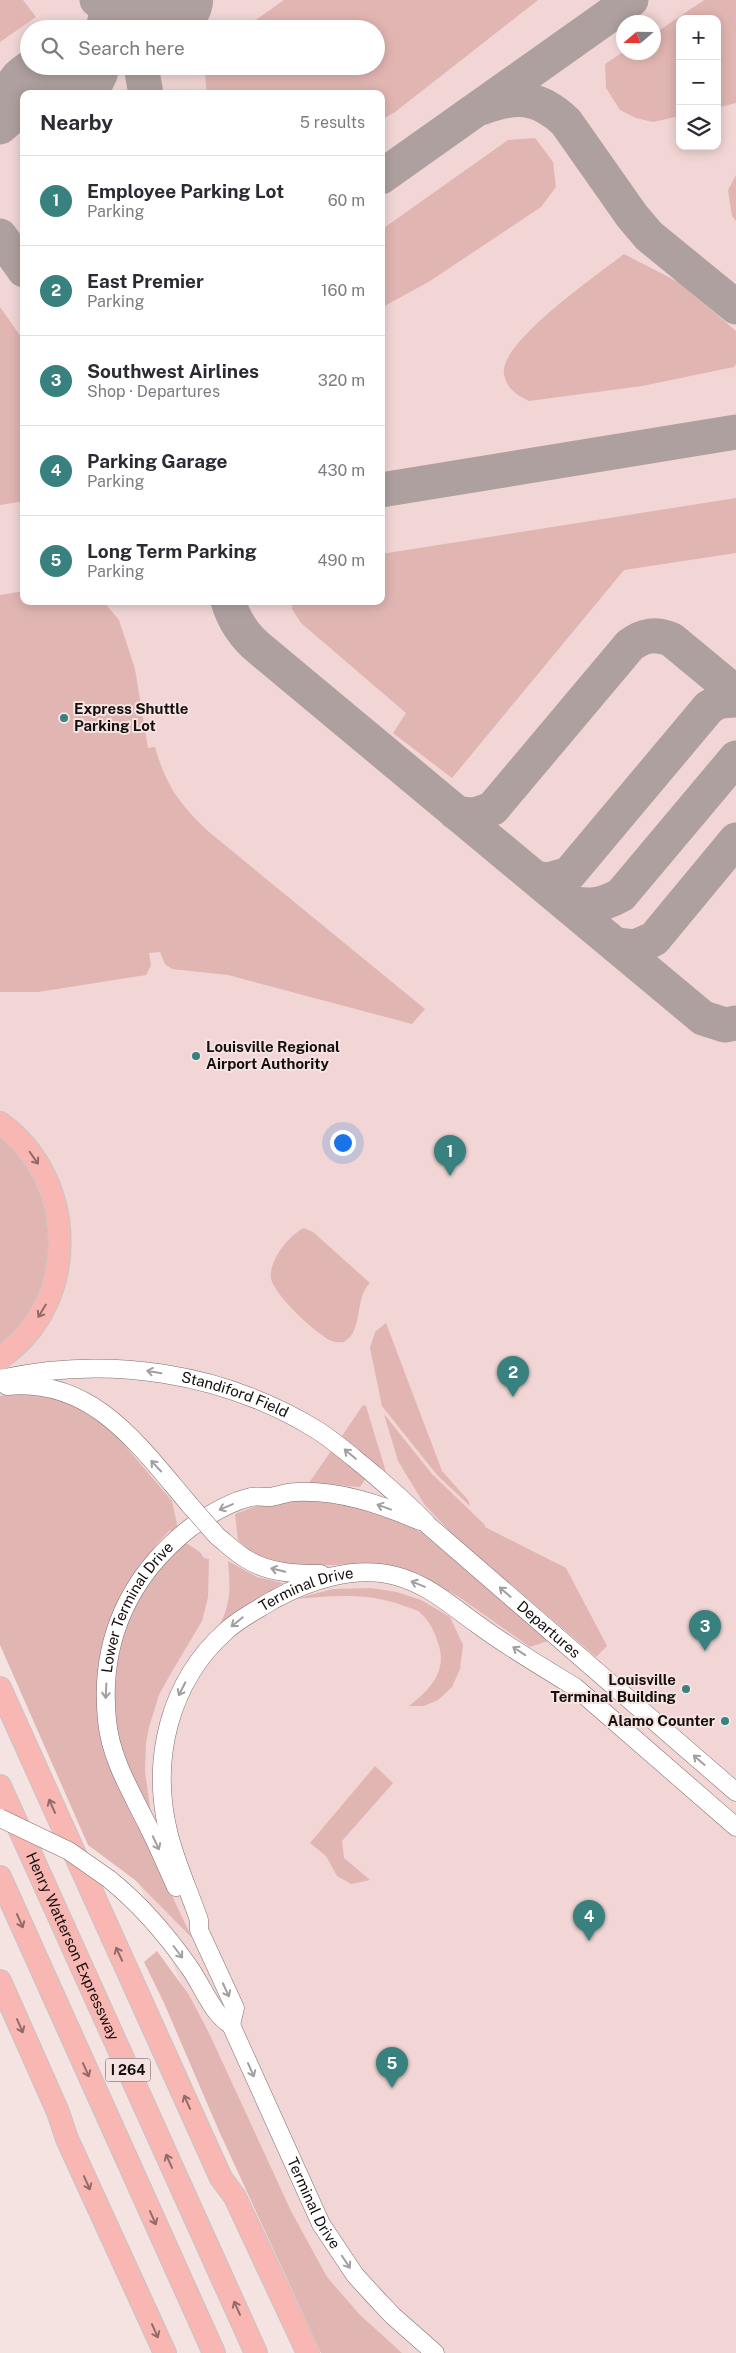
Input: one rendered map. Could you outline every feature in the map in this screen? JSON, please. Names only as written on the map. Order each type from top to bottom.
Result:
[{"type":"highway","points":[[0,1124],[21,1141],[48,1181],[55,1202],[61,1248],[58,1269],[46,1304],[29,1331],[0,1358]]},
{"type":"highway","points":[[0,1688],[221,2178],[235,2198],[308,2353]]},
{"type":"highway","name":"Henry Watterson Expressway","points":[[0,1786],[256,2353]]},
{"type":"highway","name":"I 264","points":[[0,1877],[214,2353]]},
{"type":"highway","points":[[0,1981],[58,2112],[67,2138],[165,2353]]},
{"type":"highway","points":[[0,2020],[46,2116],[67,2138]]},
{"type":"highway","points":[[221,2178],[224,2201],[294,2353]]},
{"type":"main road","name":"Standiford Field","points":[[0,1379],[42,1371],[111,1367],[160,1372],[237,1393],[281,1410],[330,1439],[394,1490],[429,1526]]},
{"type":"main road","points":[[0,1386],[19,1384],[56,1389],[87,1401],[118,1425],[217,1536],[248,1560],[262,1566],[286,1572],[344,1574]]},
{"type":"main road","name":"Lower Terminal Drive","points":[[199,1930],[193,1924],[122,1773],[110,1739],[105,1697],[108,1663],[111,1646],[125,1605],[135,1586],[168,1546],[204,1518],[251,1497],[269,1497],[294,1492],[346,1496],[370,1501],[429,1526]]},
{"type":"main road","name":"Departures","points":[[429,1526],[736,1792]]},
{"type":"main road","name":"Terminal Drive","points":[[231,2025],[235,2008],[199,1930],[199,1920],[168,1833],[162,1800],[162,1752],[174,1708],[183,1686],[209,1648],[225,1631],[244,1616],[297,1587],[344,1574],[394,1576],[428,1588],[476,1624],[575,1687],[736,1827]]},
{"type":"main road","name":"Terminal Drive","points":[[0,1818],[69,1851],[109,1879],[134,1901],[160,1929],[190,1967],[220,2018],[231,2025],[321,2224],[355,2275],[393,2316],[435,2353]]},
{"type":"shaded area","points":[[0,0],[736,0],[736,2353],[336,2353],[125,1850],[0,1582]]},
{"type":"shaded area","points":[[0,0],[23,0],[36,17],[32,20],[20,20],[20,28],[0,42]]},
{"type":"shaded area","points":[[284,0],[538,0],[395,112],[385,118],[385,90],[207,90],[205,75],[385,75],[385,20],[256,20]]},
{"type":"shaded area","points":[[704,0],[736,0],[736,103],[721,107],[721,15],[682,15]]},
{"type":"shaded area","points":[[676,19],[676,117],[653,122],[636,118],[620,110],[606,88],[605,64],[616,57],[616,60],[661,60],[661,29]]},
{"type":"shaded area","points":[[535,138],[553,162],[556,187],[541,207],[430,281],[385,306],[385,227],[508,140]]},
{"type":"shaded area","points":[[736,175],[736,221],[732,216],[728,190]]},
{"type":"shaded area","points":[[624,254],[680,283],[736,331],[736,364],[734,367],[642,386],[529,401],[516,394],[507,384],[504,374],[506,361],[517,345],[533,327],[574,292]]},
{"type":"shaded area","points":[[0,307],[20,335],[20,502],[0,505]]},
{"type":"shaded area","points":[[736,498],[736,553],[624,570],[452,778],[393,733],[406,713],[301,623],[292,609],[292,605],[385,605],[385,553]]},
{"type":"shaded area","points":[[20,592],[20,605],[106,605],[119,620],[135,669],[148,748],[155,747],[169,784],[182,804],[209,832],[425,1009],[412,1024],[228,975],[172,969],[165,964],[160,952],[149,953],[151,965],[146,975],[38,992],[0,992],[0,595]]},
{"type":"shaded area","points":[[0,1137],[16,1153],[33,1175],[44,1200],[50,1256],[38,1304],[0,1352]]},
{"type":"shaded area","points":[[304,1228],[313,1232],[370,1283],[362,1297],[354,1330],[344,1342],[332,1341],[316,1331],[279,1294],[271,1278],[273,1264],[281,1249],[292,1236]]},
{"type":"shaded area","points":[[386,1323],[442,1471],[468,1500],[470,1506],[437,1475],[382,1406],[370,1348],[375,1332]]},
{"type":"shaded area","points":[[18,1392],[60,1398],[97,1418],[116,1435],[172,1501],[178,1529],[173,1533],[170,1530],[146,1560],[100,1677],[134,1815],[192,1938],[135,1880],[88,1845],[0,1645],[0,1396]]},
{"type":"shaded area","points":[[363,1405],[366,1406],[386,1472],[342,1436]]},
{"type":"shaded area","points":[[384,1414],[432,1474],[485,1527],[566,1568],[607,1646],[596,1657],[453,1535],[424,1504],[398,1461]]},
{"type":"shaded area","points":[[331,1451],[366,1478],[360,1487],[309,1483]]},
{"type":"shaded area","points":[[301,1498],[342,1501],[393,1517],[422,1533],[548,1641],[530,1647],[459,1597],[417,1573],[394,1566],[355,1564],[288,1567],[256,1557],[238,1540],[235,1514],[268,1502]]},
{"type":"shaded area","points":[[186,1543],[200,1552],[204,1558],[209,1559],[208,1597],[202,1621],[159,1695],[149,1727],[146,1743],[145,1771],[152,1822],[131,1776],[121,1748],[115,1720],[114,1692],[117,1663],[123,1636],[134,1609],[148,1585],[165,1562]]},
{"type":"shaded area","points":[[228,1561],[257,1577],[283,1583],[248,1605],[218,1628],[228,1603]]},
{"type":"shaded area","points":[[371,1588],[397,1592],[421,1600],[450,1617],[463,1645],[460,1669],[452,1687],[438,1700],[424,1706],[409,1706],[429,1688],[438,1673],[441,1656],[434,1632],[426,1618],[418,1611],[390,1602],[363,1597],[336,1596],[294,1599],[333,1589]]},
{"type":"shaded area","points":[[375,1766],[393,1783],[342,1841],[344,1858],[370,1880],[351,1884],[337,1876],[326,1856],[310,1843]]},
{"type":"shaded area","points":[[157,1951],[189,1995],[209,2033],[291,2211],[327,2277],[360,2315],[402,2353],[321,2353],[144,1962]]},
{"type":"taxiway","points":[[97,0],[127,20]]},
{"type":"taxiway","points":[[385,174],[631,0]]},
{"type":"taxiway","points":[[143,75],[145,90]]},
{"type":"taxiway","points":[[481,108],[505,101],[526,100],[536,102],[556,113],[566,122],[632,216],[649,236],[736,307]]},
{"type":"taxiway","points":[[0,127],[20,110]]},
{"type":"taxiway","points":[[0,236],[20,264]]},
{"type":"taxiway","points":[[385,489],[736,432]]},
{"type":"taxiway","points":[[229,605],[240,628],[254,644],[703,1018],[725,1025],[736,1023]]},
{"type":"taxiway","points":[[455,812],[474,814],[493,808],[630,645],[640,639],[660,636],[672,640],[736,693]]},
{"type":"taxiway","points":[[535,878],[548,880],[569,874],[709,707],[720,701],[736,700]]},
{"type":"taxiway","points":[[564,902],[593,905],[606,902],[621,895],[736,758]]},
{"type":"taxiway","points":[[616,945],[635,947],[654,939],[736,840]]},
{"type":"runway","points":[[142,20],[170,0]]},
{"type":"runway","points":[[43,90],[63,75]]},
{"type":"place","name":"Express Shuttle Parking Lot","points":[[64,718]]},
{"type":"place","name":"Louisville Regional Airport Authority","points":[[196,1056]]},
{"type":"place","name":"Employee Parking Lot","points":[[450,1176]]},
{"type":"place","name":"East Premier","points":[[513,1397]]},
{"type":"place","name":"Southwest Airlines","points":[[705,1651]]},
{"type":"place","name":"Louisville Terminal Building","points":[[686,1689]]},
{"type":"place","name":"Alamo Counter","points":[[725,1721]]},
{"type":"place","name":"Parking Garage","points":[[589,1941]]},
{"type":"place","name":"Long Term Parking","points":[[392,2088]]}]
